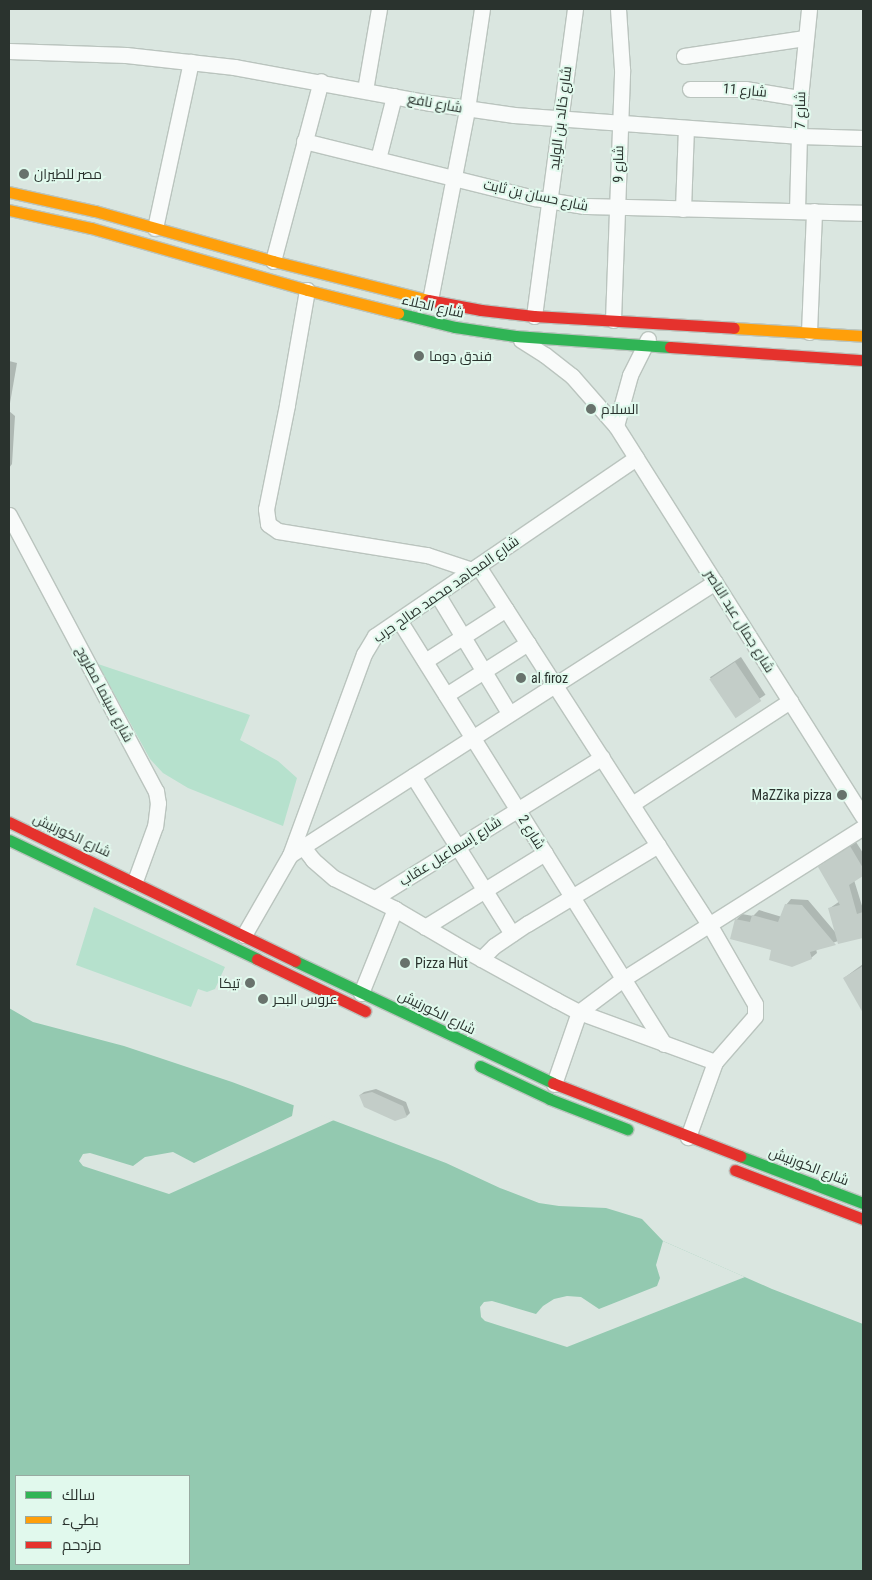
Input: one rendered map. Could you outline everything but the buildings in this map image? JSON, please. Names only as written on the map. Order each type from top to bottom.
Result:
[{"type":"main road","name":"شارع الجلاء","points":[[9,192],[48,199],[272,261],[430,300],[482,310],[534,316],[658,322],[863,336]]},
{"type":"main road","name":"شارع الجلاء","points":[[9,210],[92,228],[306,290],[425,320],[515,336],[863,360]]},
{"type":"main road","name":"شارع الكورنيش","points":[[9,822],[554,1084],[863,1203]]},
{"type":"main road","points":[[9,840],[374,1015]]},
{"type":"main road","points":[[473,1062],[556,1102],[638,1133]]},
{"type":"main road","points":[[727,1167],[863,1220]]},
{"type":"street","points":[[365,90],[379,9]]},
{"type":"street","points":[[430,300],[467,109],[482,9]]},
{"type":"street","name":"شارع خالد بن الوليد","points":[[534,316],[575,9]]},
{"type":"street","name":"شارع 9","points":[[613,320],[622,69],[618,9]]},
{"type":"street","name":"شارع 7","points":[[798,211],[800,98],[809,9]]},
{"type":"street","points":[[684,56],[805,38]]},
{"type":"street","name":"شارع نافع","points":[[9,51],[126,55],[191,62],[320,81],[467,109],[619,124],[800,136],[863,138]]},
{"type":"street","points":[[155,228],[191,62]]},
{"type":"street","points":[[272,261],[320,81]]},
{"type":"street","name":"شارع 11","points":[[690,89],[745,89],[800,98]]},
{"type":"street","points":[[378,159],[394,96]]},
{"type":"street","points":[[683,209],[686,128]]},
{"type":"street","name":"شارع حسان بن ثابت","points":[[304,141],[550,201],[618,208],[863,213]]},
{"type":"street","points":[[809,332],[814,211]]},
{"type":"street","points":[[306,290],[287,405],[266,509],[268,524],[278,531],[427,555],[475,568],[506,610],[709,924],[752,997],[756,1010],[750,1022],[715,1062],[688,1137]]},
{"type":"street","points":[[616,426],[627,383],[644,345],[658,322]]},
{"type":"street","name":"شارع جمال عبد الناصر","points":[[515,336],[560,366],[616,426],[863,816]]},
{"type":"street","name":"شارع المجاهد محمد صالح حرب","points":[[244,935],[290,855],[364,654],[375,636],[636,458]]},
{"type":"street","name":"شارع سينما مطروح","points":[[9,515],[156,791],[158,803],[155,826],[135,881]]},
{"type":"street","points":[[290,855],[715,582]]},
{"type":"street","points":[[437,594],[509,714]]},
{"type":"street","points":[[425,661],[506,610]]},
{"type":"street","name":"شارع 2","points":[[399,620],[664,1044]]},
{"type":"street","points":[[446,695],[528,643]]},
{"type":"street","points":[[632,804],[790,701]]},
{"type":"street","name":"شارع إسماعيل عقاب","points":[[375,898],[602,757]]},
{"type":"street","points":[[413,776],[512,934]]},
{"type":"street","points":[[554,1084],[579,1012],[623,978],[863,827]]},
{"type":"street","points":[[481,959],[512,934],[658,845]]},
{"type":"street","points":[[304,847],[313,860],[328,874],[349,887],[375,898],[481,959],[579,1012],[715,1062]]},
{"type":"street","points":[[425,927],[545,854]]},
{"type":"street","points":[[362,993],[395,909]]},
{"type":"shaded area","points":[[98,664],[250,715],[240,740],[278,761],[297,778],[283,826],[188,788],[163,773],[150,759]]},
{"type":"shaded area","points":[[94,907],[225,967],[215,989],[207,992],[198,989],[191,1007],[76,965]]},
{"type":"shaded area","points":[[9,1008],[33,1022],[124,1046],[232,1082],[446,1163],[500,1188],[539,1203],[559,1206],[606,1208],[642,1219],[663,1241],[772,1289],[863,1324],[863,1571],[9,1571]]},
{"type":"pier","points":[[294,1104],[334,1120],[169,1194],[83,1166],[79,1161],[83,1154],[90,1153],[133,1166],[145,1157],[173,1152],[194,1163],[292,1116]]},
{"type":"pier","points":[[663,1241],[745,1277],[567,1347],[485,1321],[481,1317],[480,1307],[484,1302],[492,1301],[536,1314],[543,1306],[554,1299],[567,1296],[581,1297],[599,1309],[657,1286],[660,1278],[656,1265]]},
{"type":"traffic: fast","points":[[398,313],[455,327],[515,336],[670,347]]},
{"type":"traffic: fast","points":[[9,840],[257,959]]},
{"type":"traffic: fast","points":[[295,961],[553,1083]]},
{"type":"traffic: fast","points":[[480,1066],[550,1099],[627,1129]]},
{"type":"traffic: fast","points":[[740,1156],[863,1203]]},
{"type":"traffic: slow","points":[[9,192],[95,211],[273,261],[428,300]]},
{"type":"traffic: slow","points":[[9,210],[91,228],[307,290],[398,313]]},
{"type":"traffic: slow","points":[[734,328],[863,336]]},
{"type":"traffic: jam","points":[[428,300],[481,310],[534,316],[734,328]]},
{"type":"traffic: jam","points":[[670,347],[863,360]]},
{"type":"traffic: jam","points":[[9,822],[295,961]]},
{"type":"traffic: jam","points":[[257,959],[365,1011]]},
{"type":"traffic: jam","points":[[553,1083],[740,1156]]},
{"type":"traffic: jam","points":[[735,1170],[863,1219]]},
{"type":"place","name":"مصر للطيران","points":[[24,174]]},
{"type":"place","name":"فندق دوما","points":[[419,356]]},
{"type":"place","name":"السلام","points":[[591,409]]},
{"type":"place","name":"al firoz","points":[[521,678]]},
{"type":"place","name":"MaZZika pizza","points":[[842,795]]},
{"type":"place","name":"Pizza Hut","points":[[405,963]]},
{"type":"place","name":"تيكا","points":[[250,983]]},
{"type":"place","name":"عروس البحر","points":[[263,999]]}]
